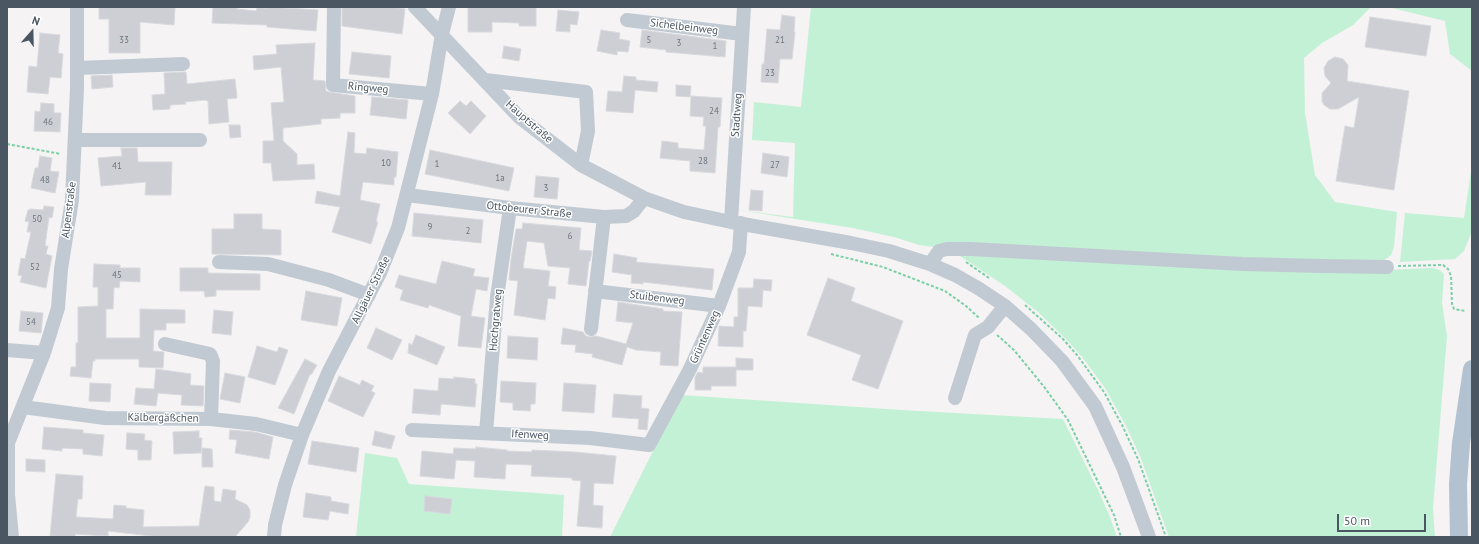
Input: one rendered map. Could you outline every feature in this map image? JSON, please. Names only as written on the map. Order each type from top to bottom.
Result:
[{"type":"main road","points":[[1459,537],[1458,484],[1461,443],[1472,369]]},
{"type":"street","name":"Alpenstraße","points":[[12,537],[8,495],[8,443],[44,353],[58,308],[61,269],[72,200],[77,68],[77,7]]},
{"type":"street","name":"Ringweg","points":[[334,7],[333,85],[432,94]]},
{"type":"street","name":"Hauptstraße","points":[[415,7],[519,117],[581,165],[644,198],[684,212],[889,251],[930,264],[960,278],[1005,306],[1031,329],[1062,361],[1095,406],[1123,467],[1149,537]]},
{"type":"street","name":"Allgäuer Straße","points":[[274,537],[275,524],[285,484],[302,435],[329,371],[369,295],[390,250],[407,195],[432,94],[448,7]]},
{"type":"street","name":"Stadtweg","points":[[736,223],[744,7]]},
{"type":"street","name":"Sichelbeinweg","points":[[627,20],[742,34]]},
{"type":"street","points":[[77,68],[183,64]]},
{"type":"street","points":[[485,80],[586,92],[588,131],[581,165]]},
{"type":"street","points":[[75,140],[200,140]]},
{"type":"street","name":"Ottobeurer Straße","points":[[407,195],[510,208],[604,217],[626,216],[634,211],[644,198]]},
{"type":"street","name":"Hochgratweg","points":[[486,433],[497,297],[510,208]]},
{"type":"street","points":[[591,329],[604,217]]},
{"type":"street","name":"Grüntenweg","points":[[649,445],[690,369],[718,306],[739,252],[736,223]]},
{"type":"street","points":[[930,264],[939,252],[947,249],[971,249],[1243,264],[1387,267]]},
{"type":"street","points":[[219,262],[268,264],[329,280],[369,295]]},
{"type":"street","name":"Stuibenweg","points":[[595,291],[718,306]]},
{"type":"street","points":[[956,398],[975,335],[988,327],[1005,306]]},
{"type":"street","points":[[165,344],[210,354],[213,361],[211,419]]},
{"type":"street","points":[[7,350],[44,353]]},
{"type":"street","name":"Kälbergäßchen","points":[[23,407],[105,418],[211,419],[256,424],[302,435]]},
{"type":"street","name":"Ifenweg","points":[[412,430],[590,438],[649,445]]},
{"type":"path","points":[[7,144],[74,157]]},
{"type":"path","points":[[1387,267],[1442,265],[1448,269],[1451,276],[1452,304],[1454,309],[1465,311]]},
{"type":"green space","points":[[811,7],[1371,7],[1353,25],[1322,43],[1304,58],[1305,113],[1315,175],[1335,202],[1397,212],[1394,247],[1391,255],[1383,261],[1374,263],[946,245],[933,247],[919,245],[894,237],[853,228],[738,210],[793,217],[795,143],[752,140],[754,102],[801,107]]},
{"type":"green space","points":[[1388,7],[1472,7],[1472,71],[1450,54],[1445,21]]},
{"type":"green space","points":[[1472,165],[1472,231],[1464,251],[1455,259],[1400,262],[1405,213],[1464,218]]},
{"type":"green space","points":[[957,254],[1385,270],[1432,268],[1440,270],[1444,274],[1442,303],[1447,336],[1433,508],[1435,537],[1169,537],[1140,456],[1124,422],[1105,388],[1083,358],[1038,312],[1005,286]]},
{"type":"green space","points":[[681,395],[1063,419],[1098,490],[1117,537],[610,537]]},
{"type":"green space","points":[[365,453],[397,458],[409,484],[564,495],[562,537],[356,537]]},
{"type":"building","points":[[99,7],[175,7],[174,25],[140,22],[140,53],[109,53],[109,19],[99,19]]},
{"type":"building","points":[[213,7],[237,7],[237,9],[256,11],[257,8],[269,7],[318,10],[316,31],[267,27],[267,25],[212,23]]},
{"type":"building","points":[[342,7],[393,7],[405,9],[402,34],[342,26]]},
{"type":"building","points":[[468,7],[536,7],[536,26],[519,26],[519,23],[492,22],[492,32],[468,32]]},
{"type":"building","points":[[558,10],[579,12],[577,25],[570,24],[570,32],[556,31]]},
{"type":"building","points":[[782,15],[795,17],[792,59],[780,59],[778,83],[761,82],[767,29],[780,30]]},
{"type":"building","points":[[1370,17],[1431,26],[1426,56],[1365,47]]},
{"type":"building","points":[[601,30],[620,33],[619,39],[630,41],[628,52],[617,51],[617,55],[597,51]]},
{"type":"building","points":[[642,30],[726,41],[725,57],[666,52],[666,50],[640,47]]},
{"type":"building","points":[[40,33],[60,35],[58,53],[63,54],[61,78],[50,77],[48,94],[27,92],[29,66],[37,67]]},
{"type":"building","points":[[315,43],[313,80],[325,81],[326,91],[355,96],[355,113],[340,113],[340,118],[321,119],[321,124],[283,128],[283,141],[297,154],[297,165],[314,164],[315,179],[273,181],[271,163],[263,163],[263,141],[274,141],[271,103],[284,102],[281,67],[254,70],[253,56],[277,54],[276,45]]},
{"type":"building","points":[[504,46],[521,49],[519,61],[502,58]]},
{"type":"building","points":[[352,52],[391,56],[389,78],[349,74]]},
{"type":"building","points":[[1335,57],[1343,59],[1348,65],[1347,81],[1409,91],[1394,190],[1336,181],[1345,126],[1354,128],[1359,97],[1338,109],[1330,109],[1324,105],[1322,101],[1322,93],[1331,83],[1325,76],[1324,68],[1328,61]]},
{"type":"building","points":[[186,72],[187,84],[235,79],[237,98],[227,99],[229,122],[209,124],[208,101],[205,100],[185,102],[186,104],[170,105],[170,109],[153,110],[152,95],[165,94],[164,73]]},
{"type":"building","points":[[112,75],[113,87],[92,89],[91,76]]},
{"type":"building","points":[[624,76],[636,77],[636,80],[658,82],[657,92],[635,90],[633,113],[606,111],[608,91],[622,92]]},
{"type":"building","points":[[676,85],[691,86],[690,97],[676,96]]},
{"type":"building","points":[[691,96],[722,98],[720,127],[718,127],[715,173],[690,171],[690,161],[660,158],[662,141],[678,143],[678,148],[704,150],[706,126],[703,126],[704,117],[690,116]]},
{"type":"building","points":[[372,97],[408,100],[406,119],[370,115]]},
{"type":"building","points":[[460,101],[466,106],[471,101],[486,116],[470,134],[448,113]]},
{"type":"building","points":[[41,103],[54,104],[54,113],[61,113],[60,132],[34,131],[35,111],[40,112]]},
{"type":"building","points":[[229,125],[240,125],[241,137],[230,138]]},
{"type":"building","points":[[348,132],[355,133],[354,153],[366,154],[367,148],[398,152],[394,185],[363,182],[360,200],[380,204],[376,222],[378,222],[371,244],[332,232],[340,207],[315,203],[317,191],[340,196]]},
{"type":"building","points":[[121,148],[137,148],[138,162],[172,162],[171,195],[145,195],[146,182],[101,186],[98,158],[122,156]]},
{"type":"building","points":[[430,150],[514,168],[509,191],[425,174]]},
{"type":"building","points":[[763,153],[789,157],[787,177],[761,173]]},
{"type":"building","points":[[40,156],[52,158],[50,171],[59,172],[55,193],[31,188],[35,168],[38,168]]},
{"type":"building","points":[[536,176],[559,178],[557,199],[534,197]]},
{"type":"building","points":[[751,190],[763,191],[762,211],[749,210]]},
{"type":"building","points":[[44,206],[54,207],[52,218],[49,217],[45,246],[48,246],[46,254],[52,256],[46,288],[20,282],[22,276],[18,275],[21,258],[25,259],[31,232],[27,232],[29,222],[25,221],[28,210],[43,210]]},
{"type":"building","points":[[414,213],[483,220],[481,243],[412,236]]},
{"type":"building","points":[[234,214],[262,214],[262,229],[281,230],[281,255],[212,254],[212,229],[234,229]]},
{"type":"building","points":[[523,223],[581,228],[579,250],[592,251],[589,261],[586,286],[568,284],[570,268],[548,266],[544,243],[527,241],[523,268],[550,271],[548,286],[556,287],[555,299],[548,298],[545,320],[514,315],[518,281],[509,280],[511,259],[516,229],[522,229]]},
{"type":"building","points":[[614,254],[637,258],[636,262],[714,269],[712,290],[643,282],[643,284],[631,283],[632,275],[612,272]]},
{"type":"building","points":[[442,261],[475,269],[473,276],[489,278],[487,291],[476,289],[471,316],[485,318],[481,348],[458,346],[461,316],[429,305],[428,308],[400,300],[403,290],[395,287],[399,275],[436,284]]},
{"type":"building","points":[[94,264],[120,265],[120,268],[140,268],[140,282],[120,281],[119,288],[114,287],[113,309],[106,309],[106,338],[140,338],[140,309],[185,310],[185,323],[166,323],[166,330],[154,330],[153,351],[164,352],[163,368],[139,367],[139,359],[95,359],[95,361],[93,361],[91,378],[70,376],[71,367],[76,367],[78,307],[98,306],[98,287],[93,287]]},
{"type":"building","points":[[180,268],[208,268],[208,273],[260,274],[260,290],[216,290],[216,296],[205,297],[204,291],[180,291]]},
{"type":"building","points":[[828,278],[855,288],[851,301],[903,321],[878,389],[852,380],[861,355],[807,335]]},
{"type":"building","points":[[754,279],[772,280],[771,291],[763,290],[762,307],[748,306],[746,331],[743,331],[743,347],[718,346],[719,326],[734,327],[734,317],[738,317],[738,288],[753,288]]},
{"type":"building","points":[[306,291],[342,298],[337,326],[301,320]]},
{"type":"building","points":[[618,302],[663,309],[663,311],[682,312],[678,366],[660,365],[661,352],[636,350],[627,347],[622,365],[592,357],[593,354],[575,352],[576,345],[561,344],[563,328],[583,332],[586,336],[596,336],[626,344],[633,323],[616,321]]},
{"type":"building","points":[[214,310],[233,312],[231,335],[212,333]]},
{"type":"building","points":[[21,311],[43,313],[41,333],[19,331]]},
{"type":"building","points":[[376,328],[402,340],[392,360],[367,348]]},
{"type":"building","points":[[416,335],[445,347],[437,365],[408,353],[409,343],[412,345]]},
{"type":"building","points":[[508,336],[538,338],[537,360],[507,358]]},
{"type":"building","points":[[257,346],[277,352],[279,347],[288,350],[275,385],[248,377]]},
{"type":"building","points":[[736,358],[753,359],[753,370],[736,370],[736,386],[711,386],[711,390],[695,390],[695,377],[698,372],[703,373],[703,367],[736,367]]},
{"type":"building","points":[[305,359],[317,365],[311,375],[310,374],[294,414],[278,408]]},
{"type":"building","points":[[156,369],[191,374],[190,385],[204,386],[203,406],[181,405],[182,395],[158,393],[156,406],[134,404],[136,388],[154,389]]},
{"type":"building","points":[[225,373],[245,377],[240,403],[220,399]]},
{"type":"building","points":[[339,376],[360,385],[362,380],[374,386],[371,391],[375,393],[363,417],[328,401]]},
{"type":"building","points":[[454,377],[475,379],[475,384],[477,384],[475,407],[441,404],[440,415],[412,413],[414,389],[438,391],[439,378],[454,379]]},
{"type":"building","points":[[501,381],[536,383],[535,404],[531,404],[530,411],[513,410],[513,403],[500,402]]},
{"type":"building","points":[[90,383],[111,384],[110,402],[89,401]]},
{"type":"building","points":[[564,383],[596,385],[594,413],[562,411]]},
{"type":"building","points":[[614,394],[642,396],[641,408],[649,409],[647,430],[638,429],[639,419],[612,417]]},
{"type":"building","points":[[44,427],[83,430],[83,433],[104,435],[102,456],[83,454],[83,449],[62,448],[62,451],[42,449]]},
{"type":"building","points":[[230,430],[255,432],[273,437],[269,459],[235,453],[237,440],[229,439]]},
{"type":"building","points":[[199,431],[199,438],[202,438],[201,453],[174,454],[173,432]]},
{"type":"building","points":[[375,431],[395,436],[391,449],[372,445]]},
{"type":"building","points":[[127,433],[145,434],[144,440],[152,441],[151,460],[138,460],[138,450],[126,449]]},
{"type":"building","points":[[312,441],[359,448],[356,472],[308,464]]},
{"type":"building","points":[[476,447],[507,451],[532,452],[532,450],[616,456],[613,484],[594,483],[593,505],[603,506],[602,528],[577,526],[581,481],[572,480],[572,478],[531,476],[532,465],[506,464],[505,479],[474,477],[475,461],[456,460],[454,479],[420,476],[422,451],[453,454],[454,448],[476,449]]},
{"type":"building","points":[[202,448],[212,449],[213,467],[202,467]]},
{"type":"building","points":[[26,459],[45,460],[45,472],[26,471]]},
{"type":"building","points":[[56,474],[83,476],[82,499],[78,499],[76,517],[113,519],[114,505],[144,510],[143,527],[199,526],[205,486],[214,487],[214,501],[221,502],[223,489],[236,491],[235,499],[247,505],[250,510],[250,517],[248,522],[235,537],[151,537],[108,531],[108,536],[75,534],[75,537],[50,536]]},
{"type":"building","points":[[306,493],[331,497],[331,501],[349,504],[348,514],[330,511],[328,520],[303,517]]},
{"type":"building","points":[[425,496],[452,499],[450,514],[424,511]]}]
